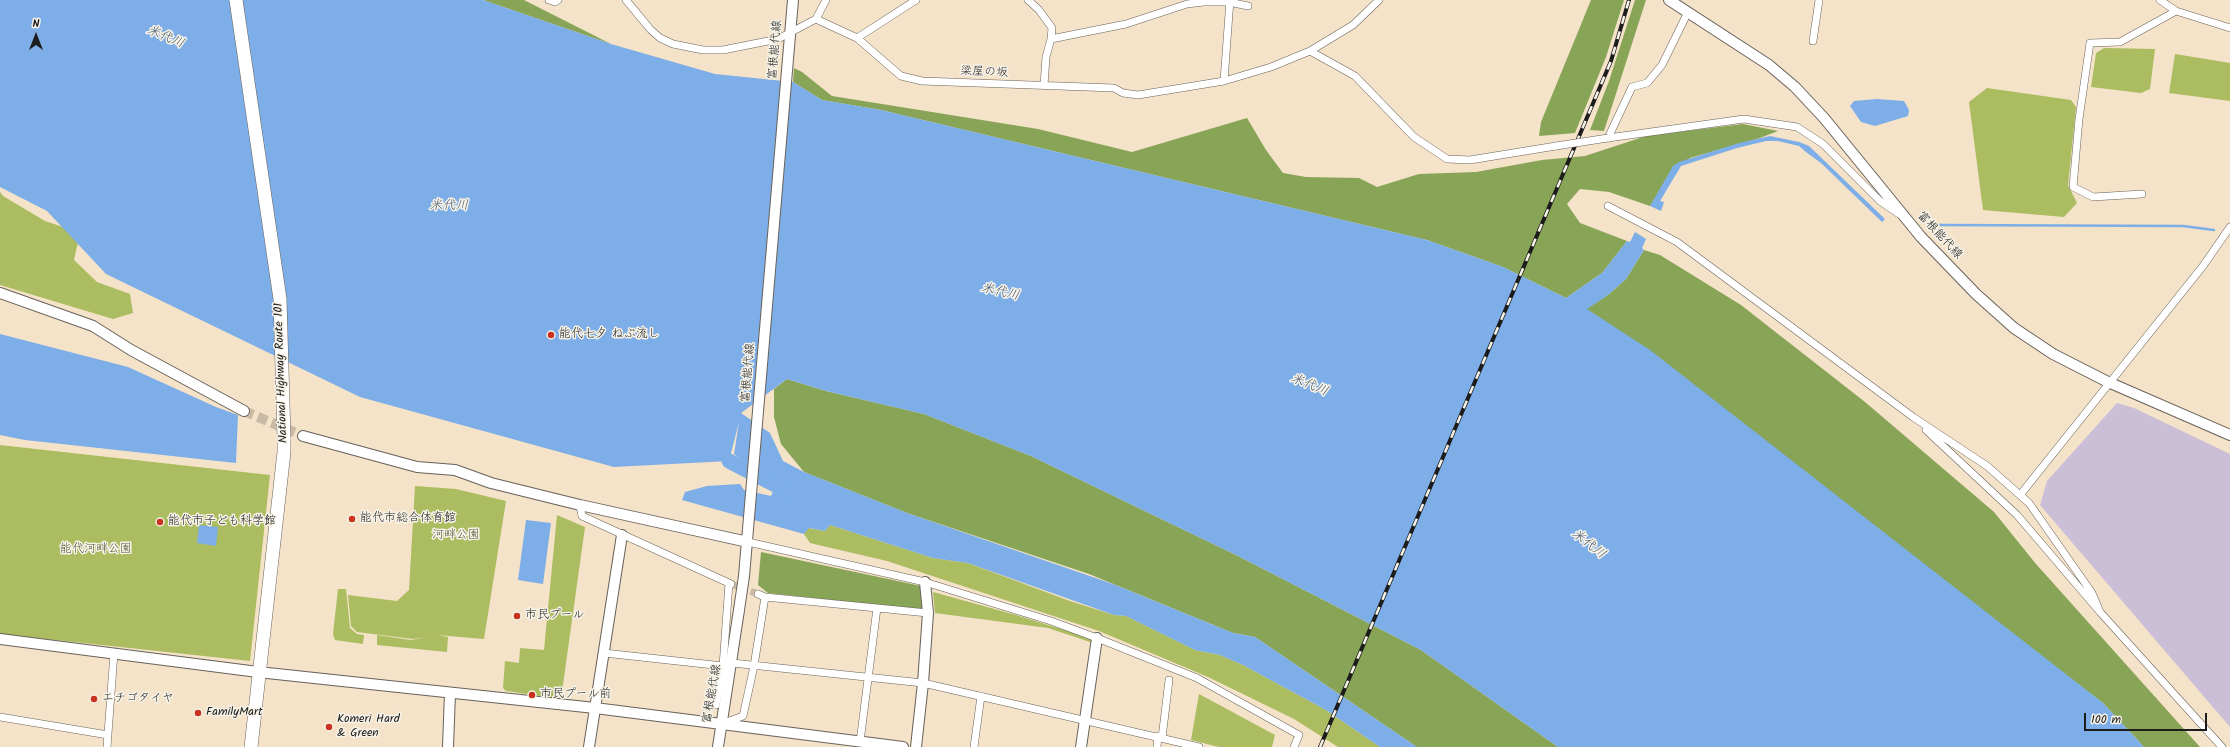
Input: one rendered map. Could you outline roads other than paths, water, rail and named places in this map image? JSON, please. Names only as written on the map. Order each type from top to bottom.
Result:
[{"type":"highway","name":"National Highway Route 101","points":[[236,0],[280,299],[284,438],[284,452],[250,747]]},
{"type":"street","points":[[549,0],[555,2],[558,0]]},
{"type":"street","points":[[626,0],[650,29],[660,38],[673,44],[703,50],[723,50],[778,39],[816,19],[826,0]]},
{"type":"street","name":"富根能代線","points":[[718,747],[728,665],[739,610],[748,542],[794,0]]},
{"type":"street","points":[[857,38],[916,0]]},
{"type":"street","points":[[1028,0],[1040,10],[1052,28],[1051,40],[1046,57],[1044,85]]},
{"type":"street","points":[[1051,40],[1126,24],[1187,4],[1229,1],[1248,6],[1244,0]]},
{"type":"street","name":"梁屋の坂","points":[[816,19],[857,38],[901,76],[922,81],[1114,88],[1123,93],[1138,95],[1159,93],[1224,81],[1271,67],[1310,51],[1353,25],[1379,0]]},
{"type":"street","name":"富根能代線","points":[[1669,0],[1769,65],[1795,87],[1824,118],[1904,217],[1976,294],[2014,328],[2053,354],[2108,382],[2230,435]]},
{"type":"street","points":[[1813,41],[1819,0]]},
{"type":"street","points":[[2160,0],[2176,11],[2230,28]]},
{"type":"street","points":[[1224,81],[1229,1]]},
{"type":"street","points":[[2142,194],[2093,197],[2073,187],[2080,113],[2090,43],[2120,42],[2176,11]]},
{"type":"street","points":[[1608,138],[1632,87],[1648,83],[1662,65],[1688,12]]},
{"type":"street","points":[[1310,51],[1354,76],[1414,137],[1447,159],[1470,160],[1744,118],[1798,127],[1823,144],[1880,201],[1904,217]]},
{"type":"street","points":[[1608,206],[1633,217],[1662,233],[1913,417],[1987,466],[2020,495],[2053,536],[2092,593],[2100,612]]},
{"type":"street","points":[[2020,495],[2108,382],[2203,266],[2230,227]]},
{"type":"street","points":[[0,293],[93,326],[131,350],[244,411]]},
{"type":"street","points":[[1913,417],[2017,515],[2100,612],[2222,747]]},
{"type":"street","points":[[302,436],[417,466],[455,470],[491,482],[580,505],[925,582],[1051,621],[1197,678],[1299,735],[1294,747]]},
{"type":"street","points":[[580,505],[582,516],[730,583],[728,665],[716,706]]},
{"type":"street","points":[[589,747],[622,535]]},
{"type":"street","points":[[916,747],[923,683],[928,613],[925,582]]},
{"type":"street","points":[[721,724],[743,716],[754,666],[761,596],[928,613]]},
{"type":"street","points":[[860,742],[867,677],[877,608]]},
{"type":"street","points":[[1081,747],[1097,638]]},
{"type":"street","points":[[0,639],[258,672],[595,708],[903,747]]},
{"type":"street","points":[[106,747],[114,653]]},
{"type":"street","points":[[604,653],[923,683],[1199,747]]},
{"type":"street","points":[[1157,747],[1169,680]]},
{"type":"street","points":[[448,747],[450,693]]},
{"type":"street","points":[[974,747],[981,696]]},
{"type":"street","points":[[0,717],[108,736]]},
{"type":"water","name":"米代川","points":[[0,0],[483,0],[611,44],[715,74],[793,82],[822,100],[881,110],[1427,240],[1503,267],[1566,298],[1602,273],[1627,241],[1630,242],[1635,232],[1646,239],[1642,248],[1644,250],[1626,279],[1608,295],[1587,309],[1650,350],[2103,703],[2144,747],[1558,747],[1421,650],[1238,556],[1031,456],[924,414],[826,391],[787,379],[741,413],[770,433],[783,461],[804,472],[907,513],[1113,584],[1233,633],[1255,637],[1417,747],[1380,747],[1326,710],[1243,665],[1220,655],[1195,650],[1126,616],[1114,615],[968,563],[933,558],[830,525],[825,531],[809,528],[804,534],[682,500],[685,492],[707,486],[740,484],[744,490],[771,496],[774,489],[772,479],[745,463],[734,454],[739,422],[729,461],[614,467],[360,397],[106,274],[47,211],[0,187]]},
{"type":"water","points":[[1877,99],[1904,101],[1909,110],[1908,116],[1875,126],[1861,122],[1850,106],[1854,101]]},
{"type":"water","points":[[1770,136],[1799,142],[1809,146],[1885,219],[1882,222],[1821,163],[1799,146],[1778,141],[1766,141],[1737,148],[1681,166],[1660,201],[1664,202],[1661,211],[1650,206],[1673,166],[1679,162],[1739,143]]},
{"type":"water","points":[[0,334],[128,367],[216,407],[238,415],[236,463],[25,440],[0,435]]},
{"type":"water","name":"市民プール","points":[[526,520],[551,523],[543,584],[518,580]]},
{"type":"water","points":[[199,525],[218,527],[216,546],[197,543]]},
{"type":"waterway","points":[[1937,225],[2183,226],[2214,230]]},
{"type":"waterway","points":[[729,461],[791,493]]},
{"type":"tunnel","points":[[244,411],[303,436]]},
{"type":"tunnel","points":[[731,584],[758,594]]},
{"type":"railway","points":[[1320,747],[1611,61],[1629,0]]},
{"type":"place","name":"能代七夕 ねぶ流し","points":[[551,335]]},
{"type":"place","name":"能代市総合体育館","points":[[352,519]]},
{"type":"place","name":"能代市子ども科学館","points":[[160,522]]},
{"type":"place","name":"市民プール","points":[[517,616]]},
{"type":"place","name":"市民プール前","points":[[532,695]]},
{"type":"place","name":"エチゴタイヤ","points":[[94,699]]},
{"type":"place","name":"FamilyMart","points":[[198,713]]},
{"type":"place","name":"Komeri Hard & Green","points":[[329,727]]},
{"type":"park label","name":"河畔公園","points":[[456,536]]},
{"type":"park label","name":"能代河畔公園","points":[[96,550]]}]
